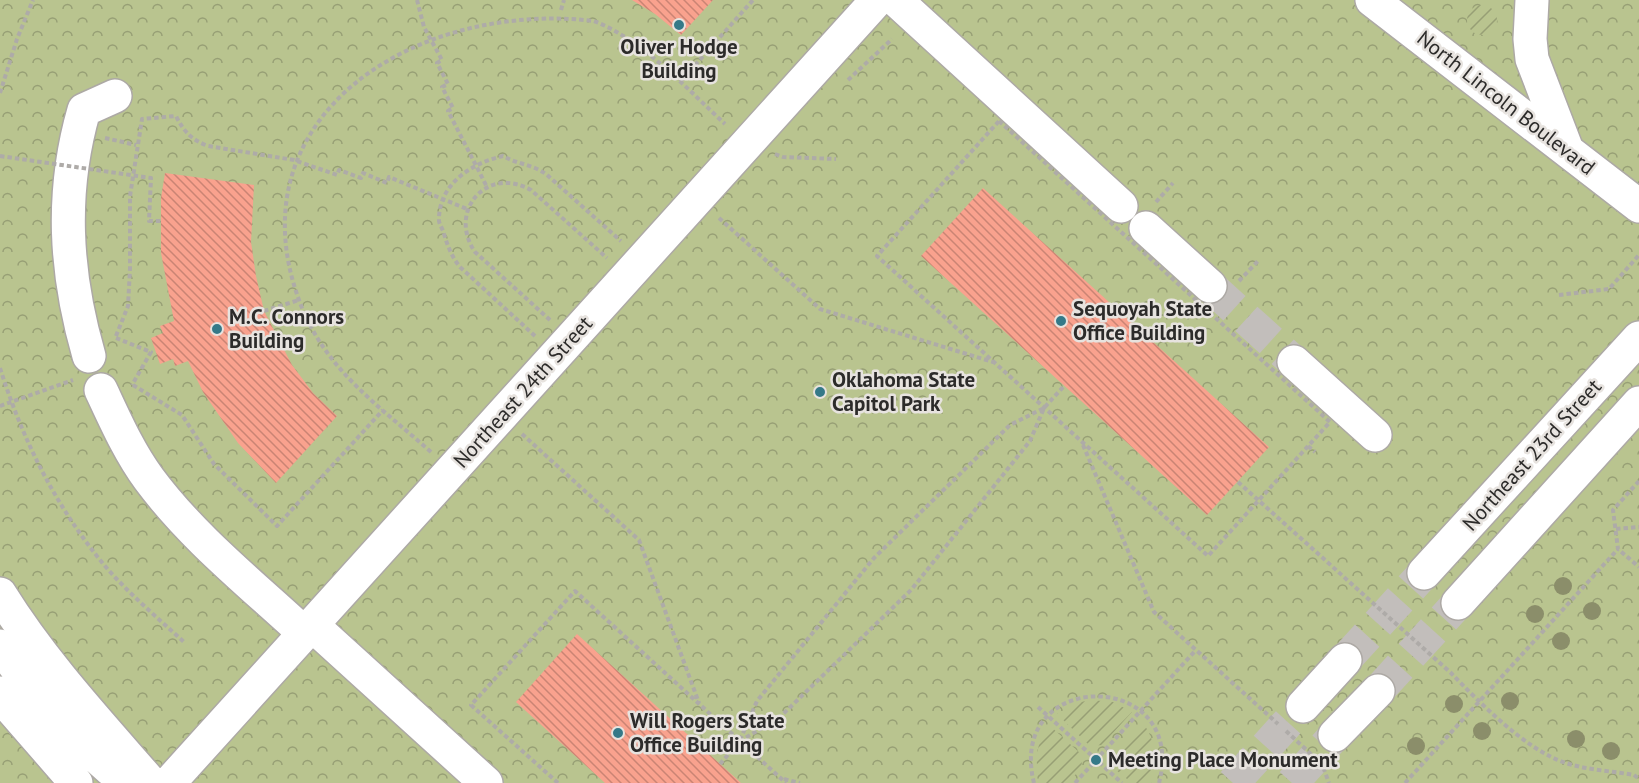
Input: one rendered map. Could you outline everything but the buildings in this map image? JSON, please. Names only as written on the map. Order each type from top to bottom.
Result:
[{"type":"main road","name":"Northeast 24th Street","points":[[169,783],[877,0]]},
{"type":"main road","points":[[896,0],[1121,206]]},
{"type":"main road","name":"North Lincoln Boulevard","points":[[1372,0],[1639,206]]},
{"type":"main road","points":[[1532,0],[1530,19],[1532,59],[1566,150]]},
{"type":"main road","points":[[115,96],[84,110],[74,142],[69,184],[68,231],[71,276],[79,321],[107,367],[123,436],[148,478],[177,513],[210,547],[486,783]]},
{"type":"main road","points":[[1146,228],[1210,286]]},
{"type":"main road","name":"Northeast 23rd Street","points":[[1424,573],[1639,338]]},
{"type":"main road","points":[[1294,362],[1375,435]]},
{"type":"main road","points":[[1458,603],[1639,403]]},
{"type":"main road","points":[[0,594],[52,670],[152,783]]},
{"type":"main road","points":[[0,646],[70,734],[110,770],[139,783]]},
{"type":"main road","points":[[1303,706],[1345,660]]},
{"type":"main road","points":[[1335,735],[1378,691]]},
{"type":"main road","points":[[0,693],[76,783]]},
{"type":"path","points":[[0,93],[17,39],[33,0]]},
{"type":"path","points":[[417,0],[422,20],[441,60],[437,63],[448,84],[442,87],[453,108],[448,111],[487,186]]},
{"type":"path","points":[[561,10],[564,0]]},
{"type":"path","points":[[680,82],[753,0]]},
{"type":"path","points":[[550,8],[571,13]]},
{"type":"path","points":[[579,15],[619,33],[651,56],[731,129]]},
{"type":"path","points":[[411,25],[432,16]]},
{"type":"path","points":[[107,367],[128,306],[130,196],[136,145],[142,119],[176,116],[187,134],[208,146],[294,160],[337,175],[339,170],[361,178],[363,173],[387,183],[388,177],[467,209]]},
{"type":"path","points":[[999,121],[1330,422],[1208,556],[995,363],[877,256],[999,121]]},
{"type":"path","points":[[102,149],[104,137],[136,145]]},
{"type":"path","points":[[303,138],[294,160],[286,201],[285,225],[292,278],[299,300],[323,349],[338,369],[436,456]]},
{"type":"path","points":[[0,156],[151,178],[149,221],[161,221]]},
{"type":"path","points":[[540,340],[453,258],[439,224],[444,199],[457,179],[476,164],[503,156],[533,166],[546,174],[626,246]]},
{"type":"path","points":[[99,171],[100,160]]},
{"type":"path","points":[[555,324],[475,252],[468,242],[465,220],[467,209],[473,199],[487,186],[510,182],[521,184],[531,190],[611,262]]},
{"type":"path","points":[[698,199],[820,309],[995,363]]},
{"type":"path","points":[[1559,295],[1608,289],[1639,255]]},
{"type":"path","points":[[264,311],[299,300]]},
{"type":"path","points":[[107,367],[111,328]]},
{"type":"path","points":[[0,406],[153,351],[107,367]]},
{"type":"path","points":[[107,367],[136,394]]},
{"type":"path","points":[[107,367],[182,415],[214,464],[277,526],[383,410]]},
{"type":"path","points":[[0,368],[24,435],[46,481],[78,531],[107,568],[185,643]]},
{"type":"path","points":[[740,741],[779,718],[910,590],[1030,441],[1044,408],[1064,386]]},
{"type":"path","points":[[720,764],[740,741],[757,701],[873,558],[1010,425],[1044,408]]},
{"type":"path","points":[[501,416],[639,540],[699,704]]},
{"type":"path","points":[[1082,441],[1154,612],[1322,764],[1329,783]]},
{"type":"path","points":[[1308,446],[1315,452]]},
{"type":"path","points":[[1639,481],[1612,510],[1618,549],[1639,567]]},
{"type":"path","points":[[1238,482],[1479,701],[1540,752],[1567,764],[1634,775],[1639,779]]},
{"type":"path","points":[[1616,530],[1639,528]]},
{"type":"path","points":[[1405,783],[1618,549]]},
{"type":"path","points":[[558,783],[471,705],[575,591],[786,783]]},
{"type":"path","points":[[1075,783],[1195,651]]},
{"type":"path","points":[[1034,783],[1030,768],[1030,752],[1035,737],[1048,716],[1066,702],[1098,695],[1113,697],[1128,703],[1140,711],[1152,724],[1159,738],[1162,754],[1159,783]]},
{"type":"path","points":[[1038,707],[1122,783]]},
{"type":"path","points":[[781,778],[800,783]]},
{"type":"green space","name":"Oklahoma State Capitol Park","points":[[0,0],[1639,0],[1639,783],[0,783]]},
{"type":"green space","points":[[1482,5],[1493,9],[1497,20],[1493,31],[1482,35],[1471,31],[1467,20],[1471,9]]},
{"type":"green space","points":[[1091,700],[1113,702],[1132,712],[1102,745],[1090,746],[1057,714],[1076,703]]},
{"type":"green space","points":[[1142,721],[1155,751],[1154,775],[1151,783],[1132,783],[1111,766],[1111,753]]},
{"type":"green space","points":[[1048,724],[1081,754],[1082,767],[1068,783],[1041,783],[1037,768],[1037,753]]},
{"type":"tunnel","points":[[1210,286],[1294,362]]},
{"type":"tunnel","points":[[1345,660],[1424,573]]},
{"type":"tunnel","points":[[1378,691],[1458,603]]},
{"type":"tunnel","points":[[1233,783],[1303,706]]},
{"type":"tunnel","points":[[1292,783],[1335,735]]},
{"type":"place","name":"Oliver Hodge Building","points":[[679,25]]},
{"type":"place","name":"Sequoyah State Office Building","points":[[1061,321]]},
{"type":"place","name":"M.C. Connors Building","points":[[217,329]]},
{"type":"place","name":"Oklahoma State Capitol Park","points":[[820,392]]},
{"type":"place","name":"Will Rogers State Office Building","points":[[618,733]]},
{"type":"place","name":"Meeting Place Monument","points":[[1096,760]]}]
